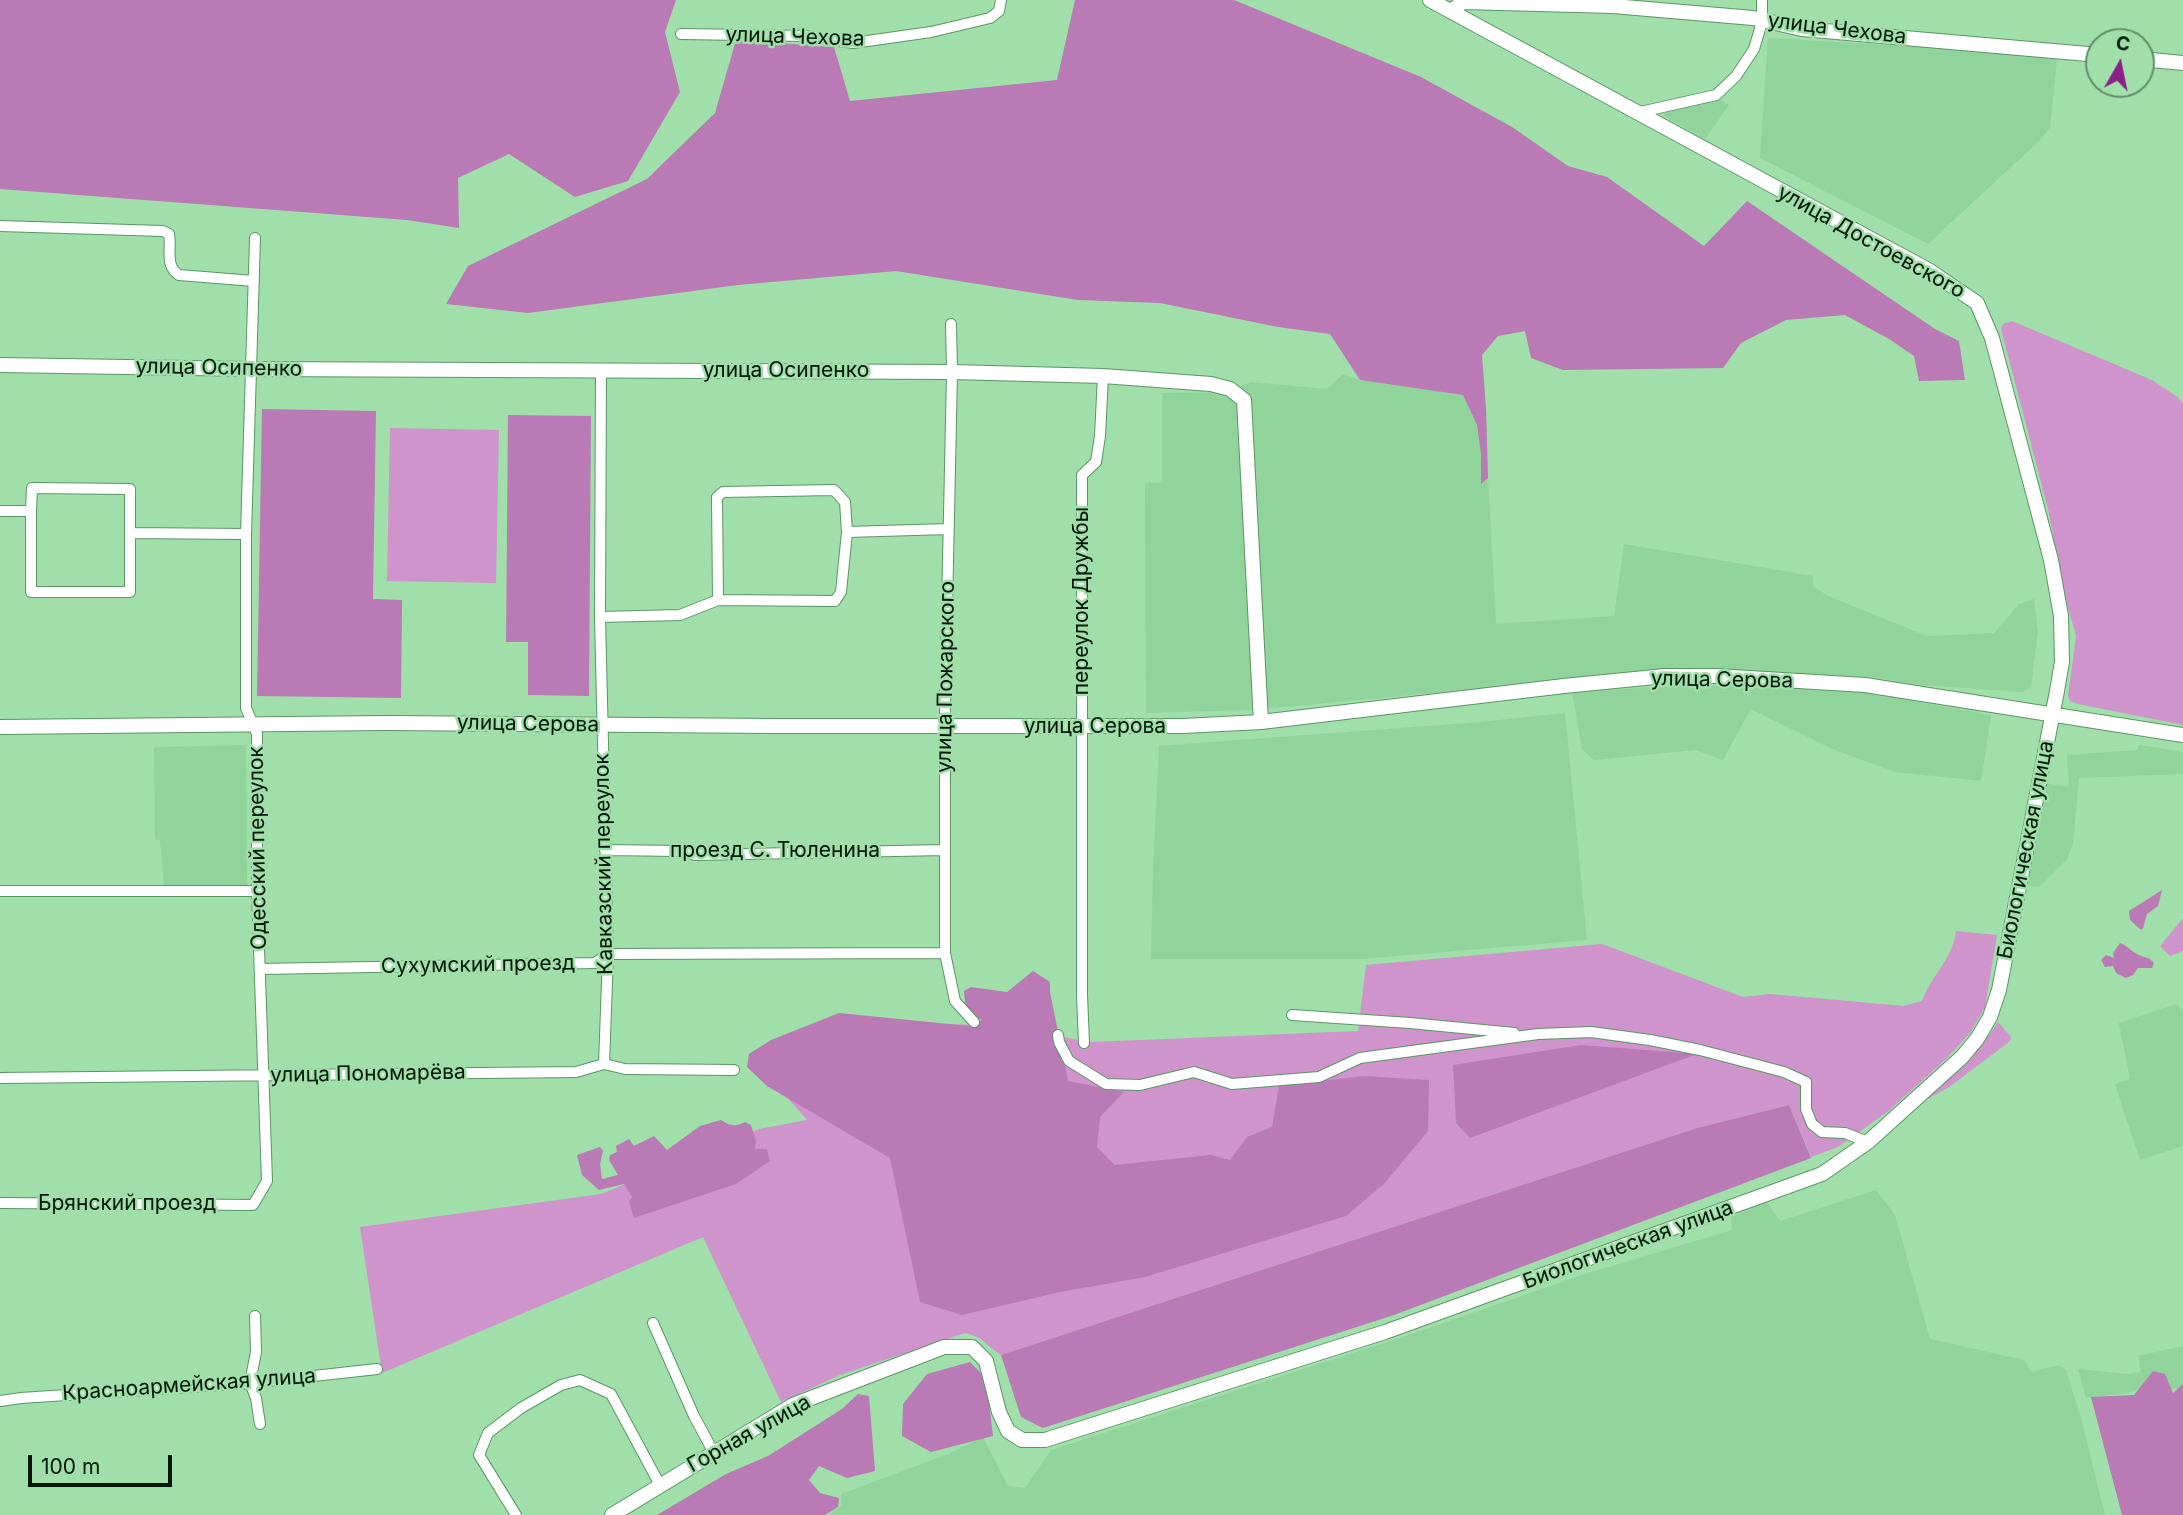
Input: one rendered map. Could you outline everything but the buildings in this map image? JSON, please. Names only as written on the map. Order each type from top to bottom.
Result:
[{"type":"street","name":"улица Чехова","points":[[681,34],[807,36],[853,43],[931,32],[990,18],[999,11],[1001,0]]},
{"type":"street","name":"улица Достоевского","points":[[1430,0],[1930,271],[1977,303],[1997,355],[2051,560],[2063,642],[2053,713]]},
{"type":"street","points":[[1636,113],[1716,94],[1736,76],[1754,50],[1762,22],[1762,0]]},
{"type":"street","name":"улица Чехова","points":[[1451,11],[1463,2],[1600,6],[1753,19],[1802,29],[2085,54]]},
{"type":"street","points":[[2155,60],[2183,63]]},
{"type":"street","points":[[0,226],[163,231],[169,234],[169,263],[172,271],[179,275],[254,281]]},
{"type":"street","name":"Одесский переулок","points":[[253,1205],[267,1181],[257,891],[257,734],[246,708],[246,534],[255,238]]},
{"type":"street","name":"улица Пожарского","points":[[951,324],[945,727],[945,953],[955,1001],[974,1021]]},
{"type":"street","name":"улица Осипенко","points":[[0,365],[252,369],[952,372],[1103,376],[1211,384],[1230,389],[1244,400],[1261,722]]},
{"type":"street","name":"Кавказский переулок","points":[[601,369],[600,617],[608,954],[604,1064]]},
{"type":"street","name":"переулок Дружбы","points":[[1084,1043],[1083,475],[1096,462],[1103,376]]},
{"type":"street","points":[[32,488],[130,489],[130,592],[31,592],[31,511],[32,488]]},
{"type":"street","points":[[600,617],[680,615],[718,600],[835,601],[841,592],[847,531],[845,502],[834,490],[723,492],[717,497],[718,600]]},
{"type":"street","points":[[0,511],[31,511]]},
{"type":"street","points":[[847,531],[948,529]]},
{"type":"street","points":[[130,533],[246,534]]},
{"type":"street","name":"улица Серова","points":[[0,727],[252,724],[1196,726],[1261,722],[1564,686],[1677,676],[1716,676],[1865,685],[2183,735]]},
{"type":"street","name":"Биологическая улица","points":[[972,1347],[986,1361],[999,1412],[1008,1431],[1022,1440],[1045,1440],[1385,1332],[1822,1174],[1868,1142],[1962,1057],[1990,1017],[1999,990],[2053,713]]},
{"type":"street","name":"проезд С. Тюленина","points":[[605,850],[680,850],[695,855],[945,850]]},
{"type":"street","points":[[0,891],[257,891]]},
{"type":"street","name":"Сухумский проезд","points":[[260,969],[595,963],[608,954],[945,953]]},
{"type":"street","points":[[1293,1015],[1538,1034]]},
{"type":"street","points":[[1058,1035],[1069,1060],[1087,1073],[1106,1084],[1140,1085],[1194,1072],[1232,1084],[1319,1077],[1360,1058],[1538,1034],[1591,1032],[1650,1040],[1713,1053],[1784,1072],[1806,1082],[1806,1109],[1812,1124],[1822,1132],[1845,1133],[1868,1142]]},
{"type":"street","name":"улица Пономарёва","points":[[0,1078],[576,1072],[604,1064],[625,1069],[734,1070]]},
{"type":"street","name":"Брянский проезд","points":[[0,1203],[253,1205]]},
{"type":"street","points":[[255,1316],[256,1352],[250,1383],[256,1398],[260,1424]]},
{"type":"street","points":[[653,1323],[694,1416],[714,1453]]},
{"type":"street","name":"Горная улица","points":[[612,1515],[793,1405],[944,1347],[972,1347]]},
{"type":"street","name":"Красноармейская улица","points":[[0,1401],[250,1383],[377,1369]]},
{"type":"street","points":[[516,1515],[479,1455],[488,1433],[521,1408],[561,1385],[580,1380],[611,1394],[660,1485]]},
{"type":"shaded area","points":[[0,0],[676,0],[665,32],[680,92],[628,181],[575,197],[509,154],[458,178],[459,228],[407,220],[0,189]]},
{"type":"shaded area","points":[[1075,0],[1234,0],[1421,77],[1512,127],[1568,166],[1607,177],[1704,246],[1747,201],[1935,329],[1959,341],[1965,380],[1919,381],[1914,356],[1845,315],[1786,320],[1741,343],[1723,368],[1563,370],[1531,358],[1525,331],[1498,336],[1482,355],[1488,478],[1481,484],[1477,425],[1463,395],[1360,380],[1330,334],[1278,327],[1160,303],[1078,300],[896,271],[738,285],[528,313],[446,304],[468,266],[647,179],[715,113],[736,40],[834,47],[850,101],[1057,80]]},
{"type":"shaded area","points":[[1768,38],[1975,50],[2057,59],[2050,128],[1928,244],[1760,158]]},
{"type":"shaded area","points":[[1719,99],[1729,105],[1705,139],[1664,116],[1666,110]]},
{"type":"shaded area","points":[[2012,321],[2152,380],[2183,403],[2183,725],[2070,701],[2068,696],[2076,636],[2048,509],[2001,329],[2003,324]]},
{"type":"shaded area","points":[[1343,374],[1360,380],[1463,395],[1477,425],[1481,483],[1488,478],[1496,624],[1614,616],[1624,544],[1813,576],[1813,586],[1828,596],[1927,636],[1994,633],[2019,604],[2034,599],[2038,632],[2031,687],[2022,692],[1921,685],[1870,677],[1786,674],[1562,681],[1253,710],[1146,713],[1145,483],[1162,482],[1162,393],[1227,392],[1251,382],[1327,389]]},
{"type":"shaded area","points":[[262,409],[376,411],[373,599],[402,600],[401,698],[257,696]]},
{"type":"shaded area","points":[[508,415],[591,416],[589,696],[528,695],[528,642],[506,642]]},
{"type":"shaded area","points":[[390,428],[499,430],[496,583],[387,581]]},
{"type":"shaded area","points":[[1689,685],[1853,690],[1991,715],[1981,781],[1895,772],[1832,749],[1751,709],[1723,760],[1695,750],[1594,760],[1582,749],[1572,692]]},
{"type":"shaded area","points":[[1565,713],[1587,940],[1361,959],[1151,959],[1159,746]]},
{"type":"shaded area","points":[[246,745],[247,886],[164,886],[160,840],[155,839],[154,747]]},
{"type":"shaded area","points":[[2139,745],[2183,752],[2183,774],[2079,778],[2073,844],[2068,858],[2039,887],[2024,885],[2044,783],[2069,787],[2067,755],[2137,750]]},
{"type":"shaded area","points":[[2162,890],[2158,906],[2147,914],[2141,930],[2130,920],[2129,911]]},
{"type":"shaded area","points":[[2183,918],[2183,951],[2170,956],[2160,946]]},
{"type":"shaded area","points":[[1956,931],[1997,935],[1985,1007],[1970,1033],[1944,1061],[1887,1112],[1838,1147],[1811,1157],[1789,1105],[1697,1128],[1001,1355],[981,1339],[965,1333],[840,1375],[781,1402],[703,1237],[382,1373],[360,1227],[601,1194],[759,1129],[807,1120],[756,1062],[835,1022],[992,1025],[1091,1042],[1358,1031],[1366,965],[1602,944],[1743,997],[1770,994],[1904,1006],[1922,1001],[1951,950]]},
{"type":"shaded area","points":[[2120,943],[2151,960],[2154,963],[2152,968],[2138,968],[2133,975],[2126,978],[2116,973],[2113,966],[2105,967],[2101,960],[2106,955],[2114,958],[2113,953]]},
{"type":"shaded area","points":[[1033,971],[1050,982],[1068,1081],[1124,1092],[1100,1117],[1097,1147],[1115,1165],[1211,1155],[1230,1160],[1247,1137],[1272,1127],[1279,1086],[1364,1076],[1429,1080],[1428,1131],[1384,1184],[1346,1216],[1145,1277],[1060,1292],[962,1315],[920,1302],[890,1158],[767,1086],[747,1067],[749,1054],[771,1040],[839,1013],[969,1026],[982,1020],[969,1014],[964,991],[971,987],[1007,992]]},
{"type":"shaded area","points":[[2176,1004],[2183,1011],[2183,1146],[2140,1160],[2115,1084],[2130,1079],[2119,1023]]},
{"type":"shaded area","points":[[1998,1022],[2011,1037],[2009,1042],[1949,1087],[1928,1099],[1927,1097],[1974,1053]]},
{"type":"shaded area","points":[[1581,1045],[1697,1054],[1470,1138],[1456,1123],[1453,1065]]},
{"type":"shaded area","points":[[1789,1105],[1811,1158],[1394,1315],[1043,1428],[1021,1417],[1001,1355],[1697,1128]]},
{"type":"shaded area","points":[[721,1120],[733,1125],[745,1122],[751,1125],[756,1141],[755,1149],[767,1149],[770,1161],[736,1184],[634,1218],[629,1201],[632,1197],[624,1184],[599,1190],[582,1175],[577,1155],[600,1147],[603,1151],[600,1164],[602,1179],[618,1175],[609,1160],[610,1155],[617,1152],[616,1146],[629,1139],[634,1146],[654,1136],[667,1150],[700,1126]]},
{"type":"shaded area","points":[[1876,1190],[1895,1215],[1930,1339],[2024,1360],[2031,1372],[2059,1365],[2066,1370],[2105,1515],[829,1515],[842,1505],[841,1494],[948,1454],[983,1437],[1008,1486],[1025,1488],[1051,1450],[1403,1337],[1585,1274],[1732,1230],[1731,1217],[1767,1202],[1780,1221]]},
{"type":"shaded area","points":[[2183,1346],[2183,1388],[2169,1389],[2166,1381],[2128,1393],[2086,1398],[2078,1369],[2126,1374],[2141,1372],[2138,1356]]},
{"type":"shaded area","points":[[970,1362],[986,1378],[993,1436],[931,1452],[902,1436],[903,1404],[927,1374]]},
{"type":"shaded area","points":[[2153,1371],[2165,1374],[2173,1393],[2183,1384],[2183,1515],[2122,1515],[2091,1397],[2134,1395]]},
{"type":"shaded area","points":[[858,1394],[869,1396],[875,1471],[847,1478],[819,1466],[809,1480],[820,1493],[839,1498],[838,1507],[825,1515],[657,1515],[726,1474],[768,1456],[842,1409]]}]
